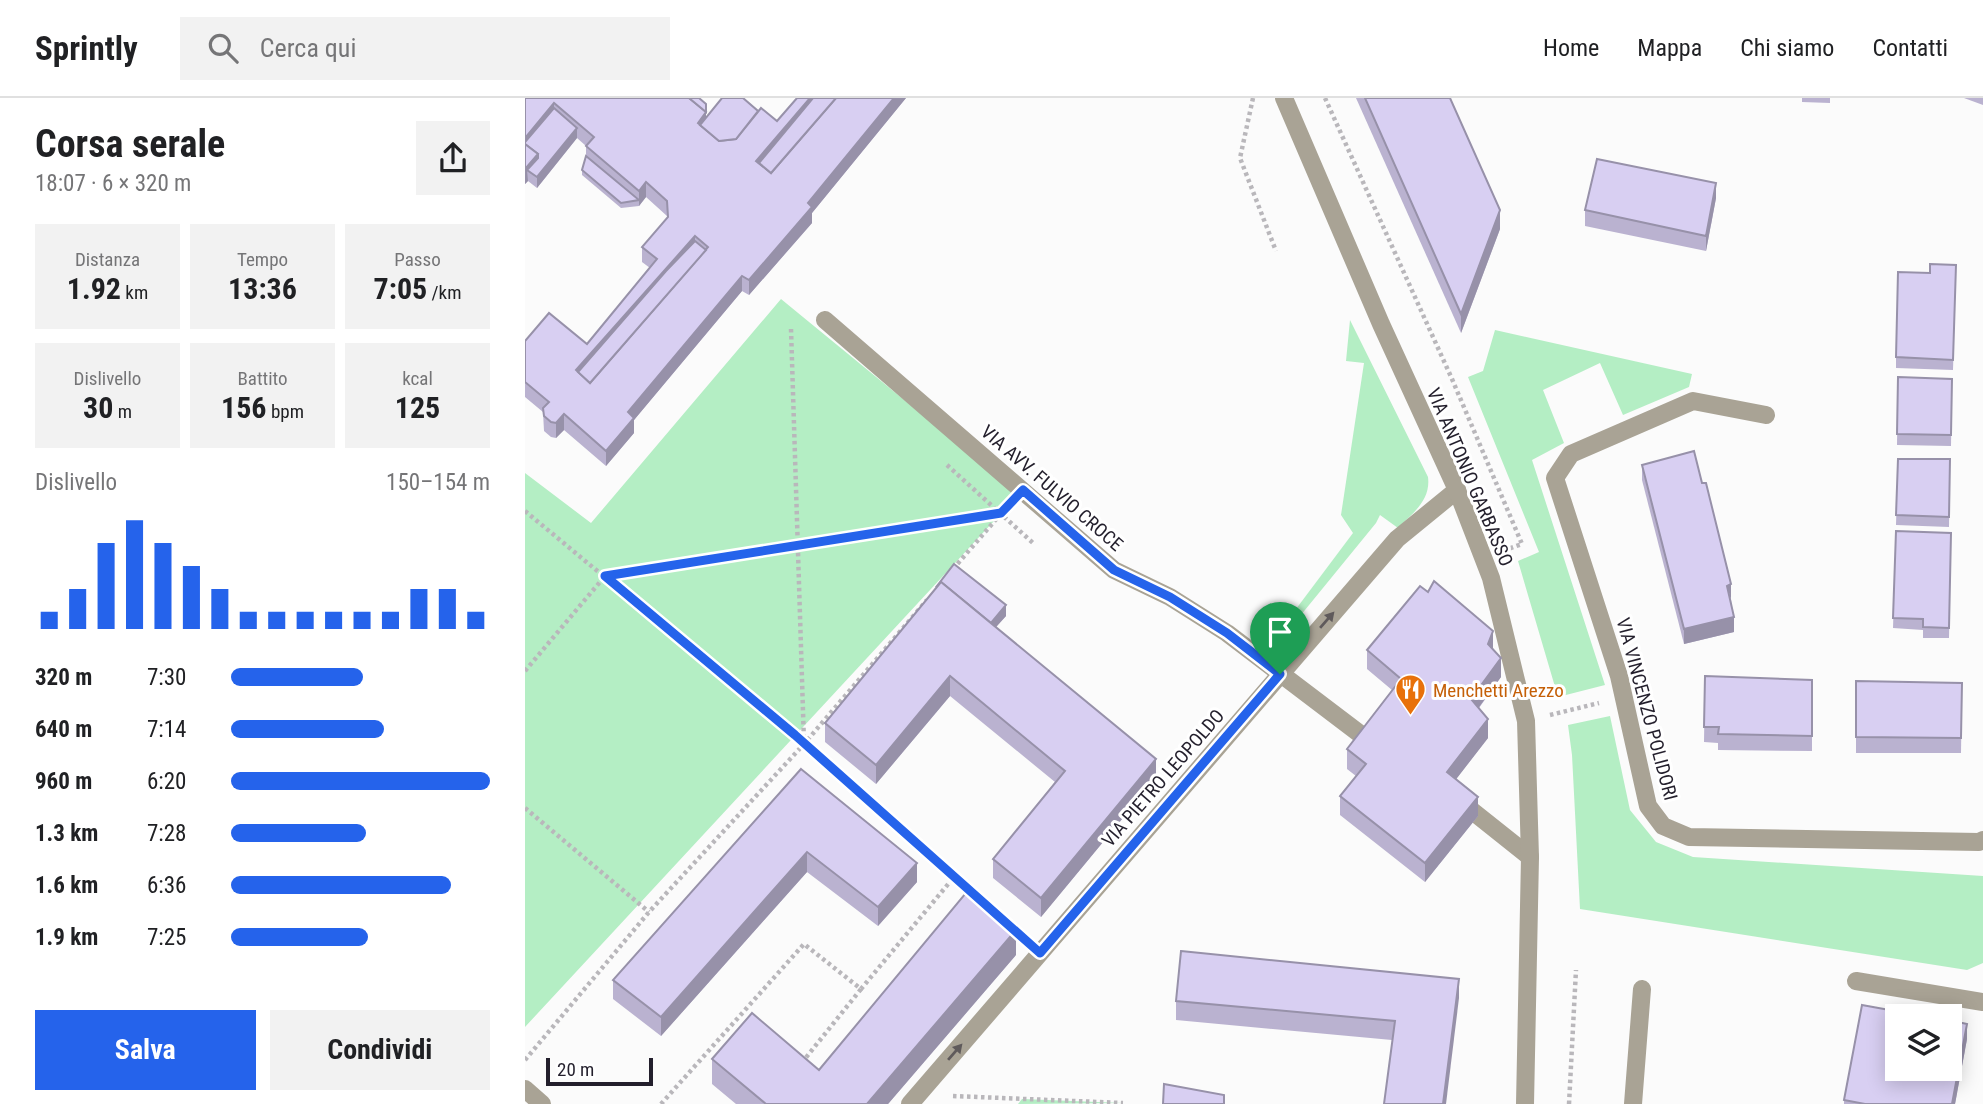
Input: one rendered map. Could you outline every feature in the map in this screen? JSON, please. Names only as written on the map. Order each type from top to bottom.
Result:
[{"type":"street","name":"VIA ANTONIO GARBASSO","points":[[1284,98],[1381,324],[1457,490],[1491,578],[1525,721],[1530,857],[1525,1104]]},
{"type":"street","name":"VIA AVV. FULVIO CROCE","points":[[825,320],[1114,570],[1170,597],[1227,633],[1368,740]]},
{"type":"street","name":"VIA VINCENZO POLIDORI","points":[[1766,415],[1693,401],[1571,454],[1555,478],[1619,676],[1648,806],[1663,826],[1689,837],[1979,842],[1983,839]]},
{"type":"street","name":"VIA PIETRO LEOPOLDO","points":[[914,1099],[1401,536],[1457,490]]},
{"type":"street","points":[[1447,791],[1530,857]]},
{"type":"street","points":[[1856,981],[1983,1002]]},
{"type":"street","points":[[1633,1104],[1642,989]]},
{"type":"street","points":[[525,1089],[543,1104]]},
{"type":"path","points":[[1252,98],[1240,158],[1276,251]]},
{"type":"path","points":[[1325,98],[1452,379],[1522,544],[1484,558]]},
{"type":"path","points":[[791,328],[804,744]]},
{"type":"path","points":[[947,576],[1023,490]]},
{"type":"path","points":[[525,511],[804,744],[1040,953]]},
{"type":"path","points":[[525,671],[605,576],[1001,513]]},
{"type":"path","points":[[525,1060],[649,912],[804,744],[930,597]]},
{"type":"path","points":[[1525,721],[1623,697]]},
{"type":"path","points":[[525,808],[649,912]]},
{"type":"path","points":[[793,1052],[804,1060],[954,877]]},
{"type":"path","points":[[661,1104],[804,944],[861,989]]},
{"type":"path","points":[[1569,1104],[1576,970]]},
{"type":"path","points":[[741,1014],[752,1022]]},
{"type":"path","points":[[914,1099],[1123,1103]]},
{"type":"green space","points":[[781,299],[1019,494],[525,1027],[525,473],[591,523]]},
{"type":"green space","points":[[1350,320],[1428,477],[1427,493],[1420,506],[1398,528],[1380,515],[1296,621],[1310,636],[1297,649],[1278,633],[1353,533],[1341,515],[1364,363],[1346,361]]},
{"type":"green space","points":[[1495,330],[1692,374],[1689,387],[1623,415],[1600,363],[1543,390],[1564,443],[1532,460],[1605,685],[1558,697],[1518,561],[1539,552],[1468,377],[1483,371]]},
{"type":"green space","points":[[1610,716],[1630,810],[1656,842],[1693,857],[1983,876],[1983,963],[1967,970],[1580,909],[1568,725]]},
{"type":"green space","points":[[1022,1099],[1123,1103],[1018,1104]]},
{"type":"building","points":[[525,98],[689,98],[706,112],[698,123],[719,141],[736,139],[761,108],[777,121],[797,98],[810,98],[756,161],[771,173],[836,98],[894,98],[808,203],[812,207],[749,280],[742,276],[628,412],[634,418],[606,451],[564,414],[556,423],[544,416],[543,408],[549,402],[525,382],[525,341],[549,313],[587,344],[657,259],[642,247],[668,217],[667,201],[646,182],[639,191],[586,146],[594,137],[554,103],[525,138]],"holes":[[[695,236],[708,247],[590,383],[576,370]]]},
{"type":"building","points":[[689,98],[699,98],[706,104],[706,112]]},
{"type":"building","points":[[722,98],[743,98],[758,111],[736,139],[719,141],[700,125]]},
{"type":"building","points":[[813,98],[836,98],[771,173],[759,163]]},
{"type":"building","points":[[1365,98],[1450,98],[1500,210],[1461,314]]},
{"type":"building","points":[[554,108],[577,128],[537,177],[527,170],[538,158],[538,154],[525,142]]},
{"type":"building","points":[[525,144],[538,154],[525,169]]},
{"type":"building","points":[[586,156],[639,200],[621,203],[582,170]]},
{"type":"building","points":[[1597,159],[1716,183],[1706,236],[1585,210]]},
{"type":"building","points":[[695,241],[706,250],[590,383],[578,372]]},
{"type":"building","points":[[1930,264],[1956,265],[1953,360],[1896,357],[1898,272],[1930,273]]},
{"type":"building","points":[[1898,377],[1952,379],[1951,435],[1897,434]]},
{"type":"building","points":[[1694,451],[1702,483],[1706,483],[1731,584],[1727,586],[1734,617],[1684,629],[1642,465]]},
{"type":"building","points":[[1898,459],[1950,459],[1949,517],[1896,515]]},
{"type":"building","points":[[1896,531],[1951,533],[1949,628],[1923,627],[1923,619],[1893,618]]},
{"type":"building","points":[[954,564],[1006,605],[991,623],[941,582],[937,586]]},
{"type":"building","points":[[1434,581],[1493,631],[1488,644],[1501,658],[1471,699],[1488,719],[1447,772],[1478,797],[1425,863],[1340,796],[1366,764],[1347,749],[1401,679],[1367,650],[1420,586],[1428,592]]},
{"type":"building","points":[[941,582],[1156,759],[1041,898],[993,859],[1065,771],[950,676],[876,765],[825,723]]},
{"type":"building","points":[[1705,676],[1812,680],[1812,736],[1718,734],[1719,727],[1704,727]]},
{"type":"building","points":[[1856,681],[1962,683],[1961,738],[1856,737]]},
{"type":"building","points":[[801,769],[917,863],[878,907],[807,852],[661,1017],[613,980]]},
{"type":"building","points":[[965,894],[1016,930],[867,1104],[766,1104],[712,1059],[752,1013],[819,1070]]},
{"type":"building","points":[[1181,951],[1459,979],[1443,1104],[1384,1104],[1395,1021],[1176,1001]]},
{"type":"building","points":[[1862,1005],[1885,1009],[1885,1081],[1956,1081],[1952,1104],[1865,1104],[1844,1100]]},
{"type":"building","points":[[1962,1023],[1967,1024],[1962,1051]]},
{"type":"building","points":[[1164,1084],[1224,1095],[1224,1104],[1163,1104]]},
{"type":"place","name":"Menchetti Arezzo","points":[[1410,717]]},
{"type":"route","points":[[1023,490],[1114,570],[1170,597],[1227,633],[1280,674],[1040,953],[795,735],[605,576],[1001,513],[1023,490]]}]
